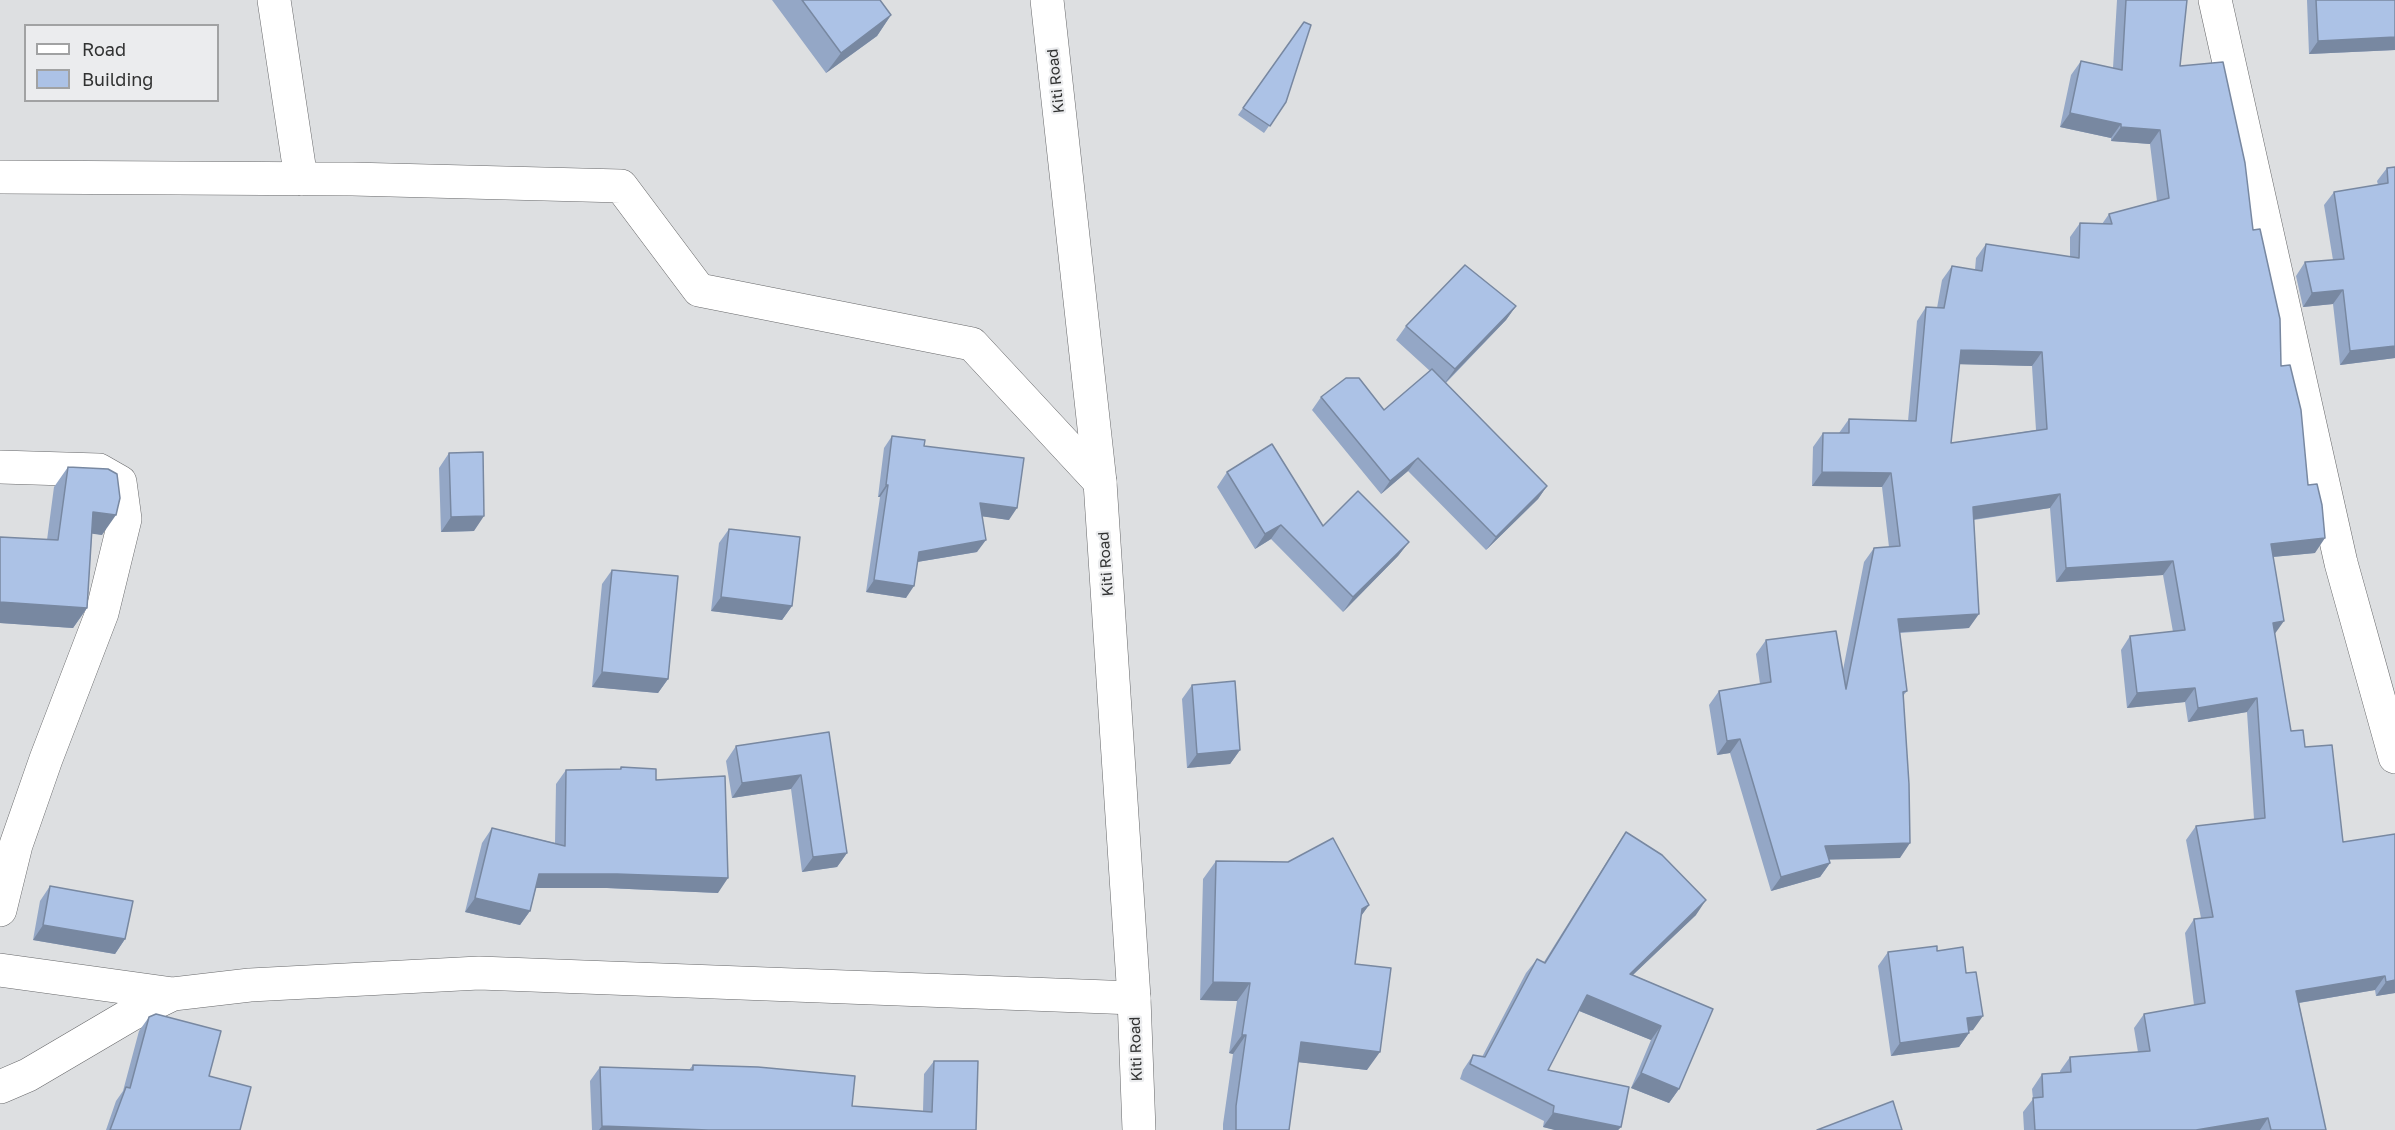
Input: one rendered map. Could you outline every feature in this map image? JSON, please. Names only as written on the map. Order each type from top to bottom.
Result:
[{"type":"street","points":[[274,0],[301,179]]},
{"type":"street","name":"Kiti Road","points":[[1047,0],[1100,482],[1134,998],[1139,1130]]},
{"type":"street","points":[[2216,0],[2341,563],[2395,757]]},
{"type":"street","points":[[0,177],[301,179],[621,186],[699,290],[972,344],[1100,482]]},
{"type":"street","points":[[0,467],[99,470],[120,483],[125,519],[102,613],[46,759],[16,846],[0,910]]},
{"type":"street","points":[[0,970],[173,994],[250,985],[478,973],[1134,998]]},
{"type":"street","points":[[0,1088],[28,1075],[130,1015],[173,994]]},
{"type":"building","points":[[802,0],[880,0],[891,15],[841,53]]},
{"type":"building","points":[[2126,0],[2187,0],[2180,66],[2223,62],[2245,163],[2253,230],[2260,229],[2280,319],[2281,366],[2290,365],[2301,410],[2308,485],[2317,484],[2322,505],[2325,538],[2271,544],[2284,621],[2273,623],[2291,731],[2303,730],[2305,747],[2332,745],[2343,842],[2395,834],[2395,980],[2386,982],[2385,976],[2296,991],[2326,1130],[2271,1130],[2268,1118],[2196,1130],[2035,1130],[2033,1098],[2043,1097],[2042,1074],[2071,1072],[2070,1057],[2150,1051],[2144,1014],[2205,1003],[2194,919],[2213,917],[2196,826],[2265,818],[2257,698],[2198,708],[2195,688],[2137,693],[2130,636],[2185,630],[2173,561],[2066,568],[2060,494],[1973,507],[1979,614],[1898,619],[1907,691],[1903,692],[1910,843],[1825,846],[1830,863],[1781,877],[1740,739],[1727,741],[1719,691],[1771,682],[1766,640],[1836,631],[1846,689],[1874,548],[1900,546],[1891,473],[1822,472],[1823,433],[1849,433],[1849,419],[1916,421],[1926,307],[1944,308],[1952,266],[1982,271],[1986,244],[2079,258],[2080,223],[2112,224],[2109,214],[2169,198],[2160,130],[2121,127],[2121,124],[2070,113],[2081,61],[2122,70]],"holes":[[[1961,350],[2042,352],[2047,429],[1951,443]]]},
{"type":"building","points":[[2316,0],[2395,0],[2395,37],[2318,41]]},
{"type":"building","points":[[1304,22],[1311,25],[1286,102],[1270,126],[1243,108]]},
{"type":"building","points":[[2395,167],[2395,346],[2350,351],[2343,290],[2312,293],[2305,262],[2344,259],[2334,192],[2388,183],[2387,168]]},
{"type":"building","points":[[1465,265],[1516,306],[1455,369],[1406,326]]},
{"type":"building","points":[[1432,369],[1547,486],[1496,537],[1418,458],[1390,481],[1321,397],[1346,378],[1359,378],[1384,410]]},
{"type":"building","points":[[892,436],[925,440],[924,446],[1024,458],[1017,508],[980,503],[986,540],[919,552],[914,586],[874,580],[888,485],[886,485]]},
{"type":"building","points":[[1272,444],[1323,526],[1358,491],[1409,542],[1353,597],[1281,525],[1265,534],[1227,472]]},
{"type":"building","points":[[483,452],[484,516],[451,517],[449,453]]},
{"type":"building","points":[[68,467],[108,469],[117,474],[120,498],[116,515],[93,512],[87,608],[0,602],[0,537],[58,540]]},
{"type":"building","points":[[729,529],[800,537],[792,606],[721,597]]},
{"type":"building","points":[[612,570],[678,576],[668,679],[602,672]]},
{"type":"building","points":[[1235,681],[1240,750],[1197,754],[1192,685]]},
{"type":"building","points":[[829,732],[847,853],[813,857],[801,775],[742,783],[736,746]]},
{"type":"building","points":[[621,767],[656,769],[656,780],[725,776],[728,878],[539,874],[530,911],[475,898],[492,828],[565,846],[566,770],[621,769]]},
{"type":"building","points":[[1626,832],[1662,855],[1706,900],[1630,974],[1713,1009],[1679,1089],[1641,1073],[1661,1026],[1587,995],[1548,1070],[1629,1087],[1621,1127],[1553,1113],[1554,1106],[1470,1064],[1473,1055],[1485,1057],[1537,959],[1545,963]]},
{"type":"building","points":[[1333,838],[1369,905],[1362,909],[1355,964],[1391,968],[1380,1052],[1301,1042],[1289,1130],[1236,1130],[1236,1106],[1246,1035],[1242,1035],[1250,983],[1213,982],[1216,861],[1288,862]]},
{"type":"building","points":[[50,886],[133,901],[125,939],[43,925]]},
{"type":"building","points":[[1937,946],[1937,951],[1963,947],[1966,973],[1976,972],[1983,1016],[1967,1018],[1969,1033],[1900,1043],[1888,952]]},
{"type":"building","points":[[156,1014],[221,1031],[209,1076],[251,1087],[240,1130],[110,1130],[126,1087],[130,1088],[149,1017]]},
{"type":"building","points":[[934,1061],[978,1061],[976,1130],[708,1130],[602,1126],[600,1067],[693,1070],[693,1065],[758,1067],[855,1076],[852,1106],[932,1112]]},
{"type":"building","points":[[1893,1101],[1902,1130],[1817,1130]]}]
